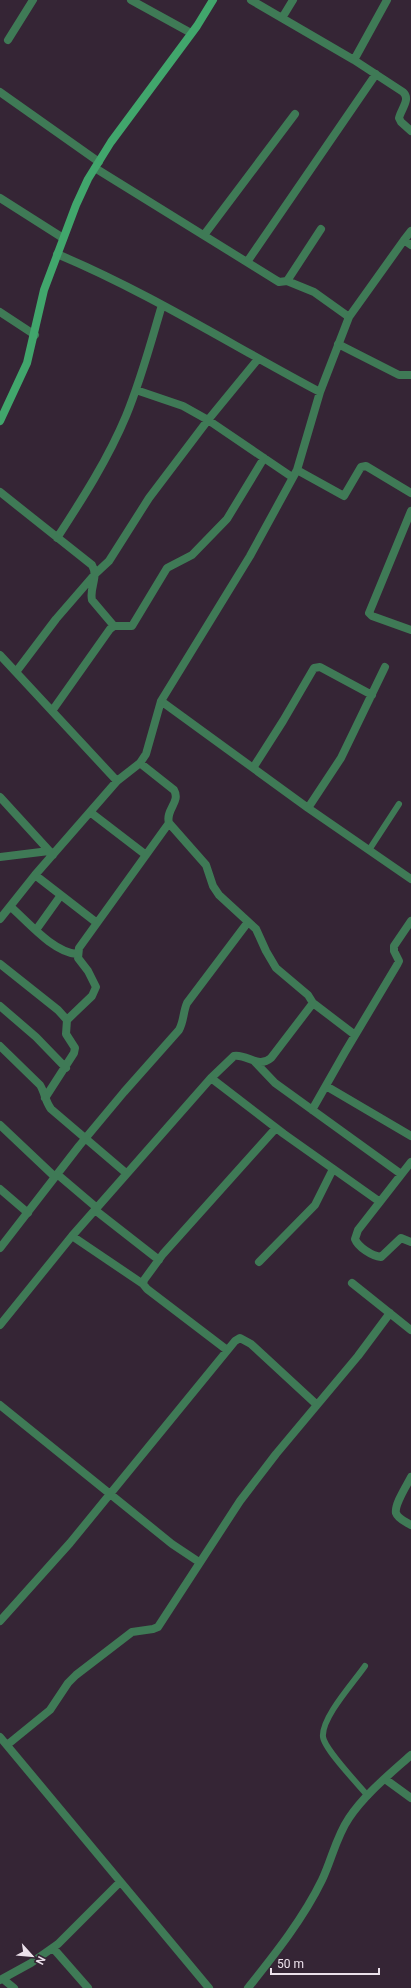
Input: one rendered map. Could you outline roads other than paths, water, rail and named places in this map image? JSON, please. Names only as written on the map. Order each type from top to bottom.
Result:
[{"type":"street","points":[[8,40],[33,0]]},
{"type":"street","points":[[131,0],[191,33]]},
{"type":"street","points":[[1,416],[28,363],[44,290],[76,205],[111,142],[191,33],[213,0]]},
{"type":"street","points":[[251,0],[354,60],[406,95],[407,99],[399,118],[401,122],[411,130]]},
{"type":"street","points":[[282,18],[293,0]]},
{"type":"street","points":[[354,60],[387,0]]},
{"type":"street","points":[[247,262],[376,74]]},
{"type":"street","points":[[0,92],[97,165],[204,235],[279,282],[283,283],[287,281],[314,292],[349,317]]},
{"type":"street","points":[[204,235],[295,114]]},
{"type":"street","points":[[0,198],[63,238]]},
{"type":"street","points":[[287,281],[321,229]]},
{"type":"street","points":[[0,919],[11,907],[51,853],[117,781],[140,763],[146,754],[161,701],[250,556],[295,474],[320,392],[349,317],[408,242],[411,231]]},
{"type":"street","points":[[57,254],[81,264],[162,305],[320,392]]},
{"type":"street","points":[[58,538],[85,495],[118,435],[136,390],[162,305]]},
{"type":"street","points":[[0,312],[35,335]]},
{"type":"street","points":[[338,344],[399,375],[411,375]]},
{"type":"street","points":[[16,672],[56,620],[95,574],[109,561],[149,498],[208,420],[258,359]]},
{"type":"street","points":[[136,390],[183,406],[208,420],[264,458],[344,496],[361,468],[366,466],[411,493]]},
{"type":"street","points":[[0,492],[92,565],[95,574],[91,596],[92,600],[114,626],[129,627],[134,623],[167,568],[192,555],[227,519],[264,458]]},
{"type":"street","points":[[411,511],[369,612],[372,616],[411,630]]},
{"type":"street","points":[[52,711],[114,626]]},
{"type":"street","points":[[0,655],[117,781]]},
{"type":"street","points":[[253,768],[314,668],[320,667],[372,695]]},
{"type":"street","points":[[308,808],[341,758],[385,667]]},
{"type":"street","points":[[161,701],[308,808],[411,879]]},
{"type":"street","points":[[140,763],[174,790],[176,798],[168,814],[169,823],[206,866],[213,886],[219,895],[260,934],[266,952],[273,964],[308,995],[313,1004],[355,1035]]},
{"type":"street","points":[[0,797],[51,853]]},
{"type":"street","points":[[90,812],[146,855]]},
{"type":"street","points":[[77,954],[79,948],[169,823]]},
{"type":"street","points":[[0,857],[51,853]]},
{"type":"street","points":[[35,875],[97,923]]},
{"type":"street","points":[[36,930],[61,895]]},
{"type":"street","points":[[11,907],[58,949],[77,954],[96,987],[92,996],[67,1020],[66,1034],[75,1048],[74,1053],[46,1098]]},
{"type":"street","points":[[312,1110],[397,965],[399,961],[394,951],[394,946],[411,921]]},
{"type":"street","points":[[0,1248],[85,1139],[179,1030],[183,1023],[184,1010],[187,1003],[248,922]]},
{"type":"street","points":[[0,964],[58,1010],[67,1020]]},
{"type":"street","points":[[255,1062],[267,1062],[272,1058],[313,1004]]},
{"type":"street","points":[[0,1006],[40,1041],[66,1068]]},
{"type":"street","points":[[0,1046],[40,1085],[51,1109],[126,1174]]},
{"type":"street","points":[[0,1325],[72,1236],[211,1078],[234,1056],[244,1057],[255,1062],[275,1083],[400,1174]]},
{"type":"street","points":[[211,1078],[276,1128],[380,1202]]},
{"type":"street","points":[[326,1086],[411,1136]]},
{"type":"street","points":[[0,1125],[56,1176],[159,1260]]},
{"type":"street","points":[[143,1284],[159,1260],[276,1128]]},
{"type":"street","points":[[411,1162],[400,1174],[356,1235],[355,1239],[358,1245],[372,1254],[381,1257],[401,1238],[411,1242]]},
{"type":"street","points":[[259,1262],[315,1205],[333,1169]]},
{"type":"street","points":[[0,1189],[28,1213]]},
{"type":"street","points":[[72,1236],[143,1284],[147,1289],[227,1350]]},
{"type":"street","points":[[352,1283],[411,1330]]},
{"type":"street","points":[[7,1745],[50,1710],[68,1683],[76,1675],[132,1632],[153,1630],[158,1627],[199,1562],[255,1480],[316,1404],[348,1368],[390,1313]]},
{"type":"street","points":[[0,1621],[70,1543],[235,1341],[240,1338],[244,1339],[316,1404]]},
{"type":"street","points":[[0,1405],[172,1544],[199,1562]]},
{"type":"street","points":[[411,1477],[396,1505],[396,1512],[399,1518],[411,1525]]},
{"type":"street","points":[[0,1737],[209,1988]]},
{"type":"street","points":[[248,1988],[305,1912],[322,1879],[341,1831],[358,1805],[411,1755]]},
{"type":"street","points":[[385,1779],[411,1798]]},
{"type":"street","points":[[14,1988],[1,1979],[31,1963],[53,1948],[120,1882]]},
{"type":"street","points":[[53,1948],[88,1988]]},
{"type":"lane","points":[[369,850],[399,804]]},
{"type":"lane","points":[[365,1666],[328,1718],[324,1729],[323,1738],[328,1748],[368,1796]]}]
